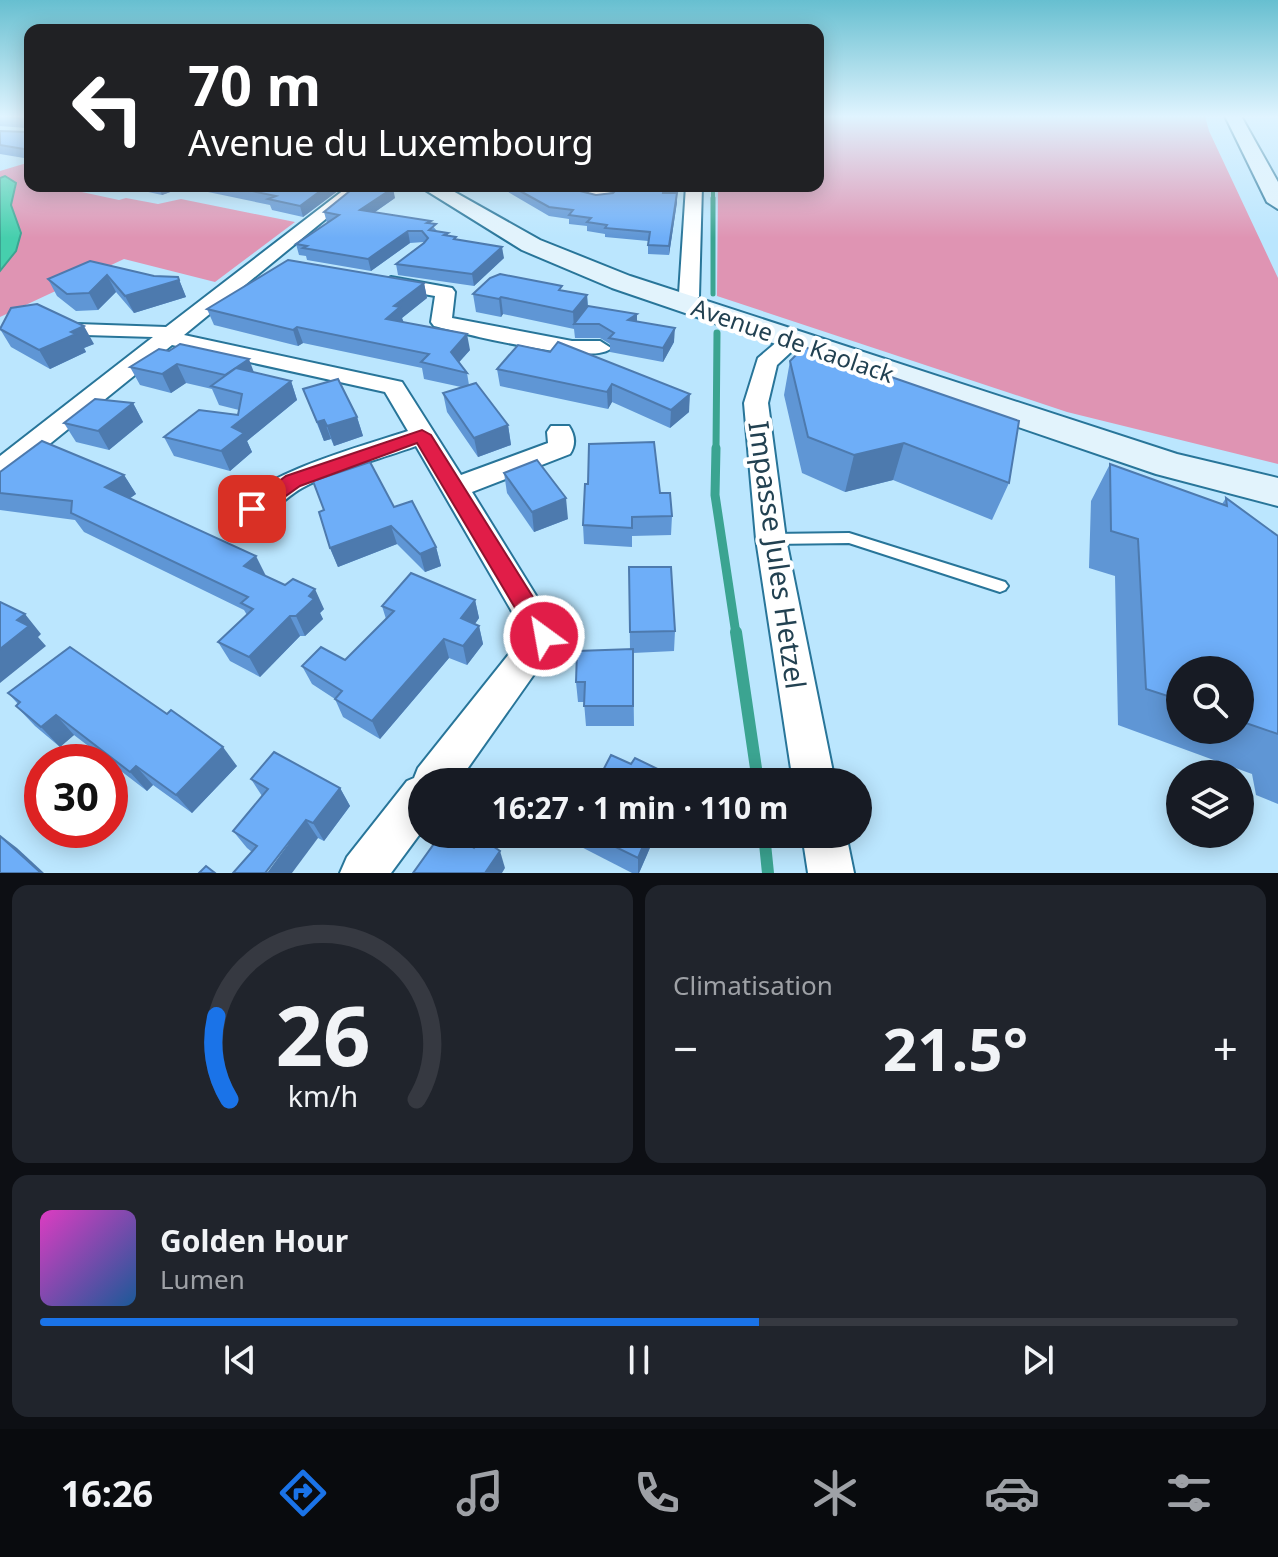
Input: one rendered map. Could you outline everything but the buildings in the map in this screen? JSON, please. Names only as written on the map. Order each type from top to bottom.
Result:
[{"type":"street","points":[[1254,157],[1278,202]]},
{"type":"street","points":[[0,470],[167,337],[275,263],[350,192]]},
{"type":"street","name":"Avenue de Kaolack","points":[[439,192],[531,245],[681,302],[1169,465],[1278,510]]},
{"type":"street","points":[[581,192],[589,196],[610,195]]},
{"type":"street","points":[[681,302],[689,297],[694,192]]},
{"type":"street","points":[[396,264],[375,280],[445,292],[441,322],[572,348],[600,348]]},
{"type":"street","points":[[85,329],[157,331],[167,337],[394,387],[544,636],[444,768]]},
{"type":"street","name":"Impasse Jules Hetzel","points":[[793,340],[766,363],[756,403],[771,539],[812,768]]},
{"type":"street","points":[[453,488],[561,448],[560,432]]},
{"type":"street","points":[[252,509],[293,481],[422,435]]},
{"type":"street","name":"Avenue de Kaolack","points":[[1169,465],[1278,492]]},
{"type":"street","points":[[363,873],[408,814]]},
{"type":"street","points":[[827,848],[831,873]]},
{"type":"lane","points":[[771,539],[849,538],[1000,586]]},
{"type":"shaded area","points":[[824,157],[1221,157],[1278,278],[1278,464],[1067,412],[717,296],[718,192],[824,192]]},
{"type":"shaded area","points":[[24,164],[24,192],[82,192],[158,204],[181,199],[295,222],[215,282],[124,259],[0,317],[0,171]]},
{"type":"shaded area","points":[[5,176],[16,183],[11,205],[21,233],[16,251],[0,271],[0,178]]},
{"type":"waterway","points":[[713,192],[713,294]]},
{"type":"waterway","points":[[716,450],[717,333]]},
{"type":"waterway","points":[[716,448],[715,495],[736,634]]},
{"type":"waterway","points":[[736,632],[756,768]]},
{"type":"waterway","points":[[765,848],[768,873]]},
{"type":"route","points":[[252,509],[293,481],[422,435],[544,636]]}]
